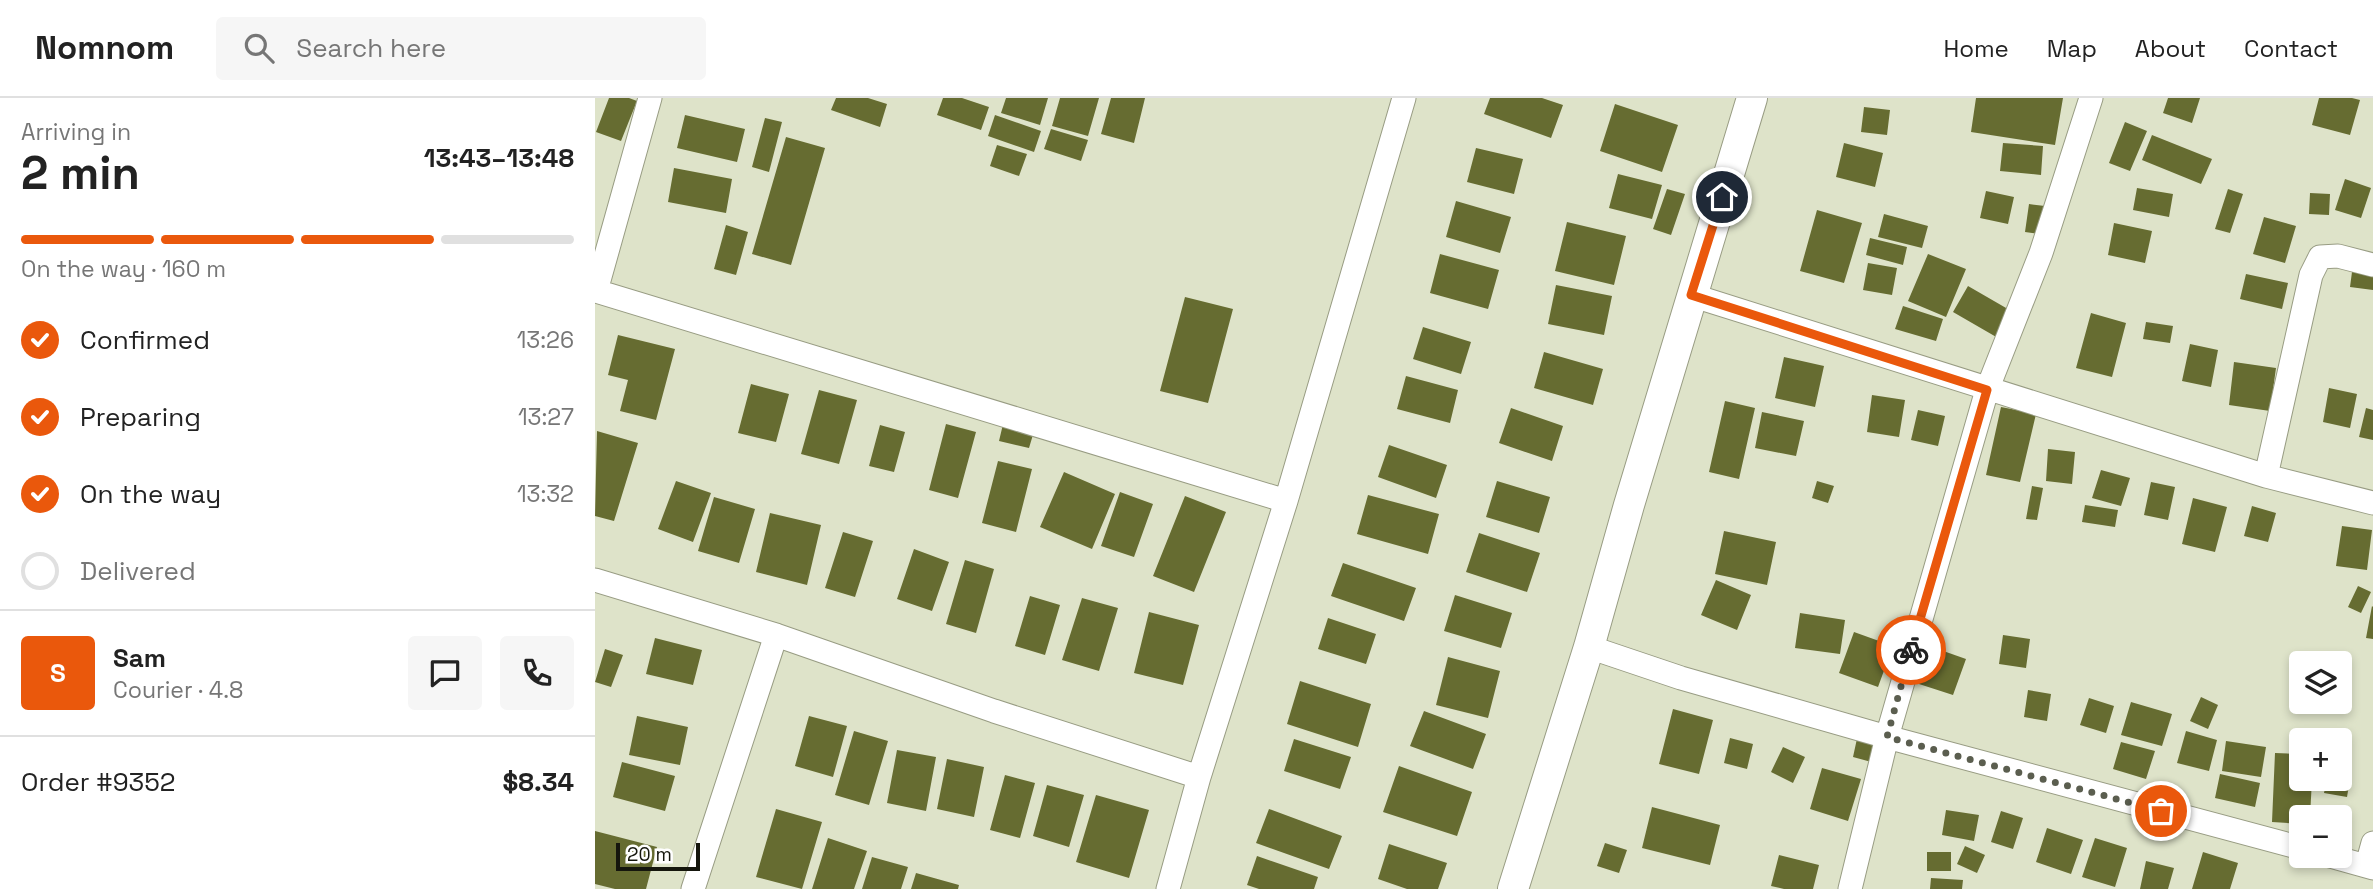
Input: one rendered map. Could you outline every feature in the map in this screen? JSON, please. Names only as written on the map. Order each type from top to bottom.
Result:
[{"type":"street","points":[[650,98],[596,291],[1286,501]]},
{"type":"street","points":[[1513,889],[1589,647],[1691,295],[1752,98]]},
{"type":"street","points":[[1850,889],[1887,737],[1987,390],[2041,253],[2091,98]]},
{"type":"street","points":[[1168,889],[1199,777],[1286,501],[1399,99]]},
{"type":"street","points":[[2266,476],[2311,275],[2320,257],[2338,256],[2373,265]]},
{"type":"street","points":[[1691,295],[2266,476],[2373,503]]},
{"type":"street","points":[[595,580],[776,635],[994,711],[1199,777]]},
{"type":"street","points":[[693,889],[776,635]]},
{"type":"street","points":[[1589,647],[1681,678],[1887,737],[2289,845]]},
{"type":"street","points":[[2352,858],[2371,859]]},
{"type":"building","points":[[609,98],[629,98],[637,101],[621,141],[596,132]]},
{"type":"building","points":[[836,98],[868,98],[887,104],[880,127],[831,110]]},
{"type":"building","points":[[943,98],[962,98],[989,107],[981,130],[937,115]]},
{"type":"building","points":[[1006,98],[1048,98],[1040,125],[1001,113]]},
{"type":"building","points":[[1060,98],[1099,98],[1088,136],[1052,126]]},
{"type":"building","points":[[1111,98],[1145,98],[1134,143],[1101,134]]},
{"type":"building","points":[[1490,98],[1542,98],[1563,105],[1551,138],[1484,114]]},
{"type":"building","points":[[1976,98],[2063,98],[2055,145],[1971,132]]},
{"type":"building","points":[[2168,98],[2200,98],[2192,123],[2163,113]]},
{"type":"building","points":[[2319,98],[2360,100],[2350,135],[2312,125]]},
{"type":"building","points":[[1615,104],[1678,125],[1662,172],[1600,151]]},
{"type":"building","points":[[1864,107],[1890,110],[1887,135],[1861,132]]},
{"type":"building","points":[[685,115],[745,129],[737,162],[677,148]]},
{"type":"building","points":[[995,115],[1041,131],[1034,152],[988,136]]},
{"type":"building","points":[[765,118],[782,122],[769,172],[752,167]]},
{"type":"building","points":[[2125,122],[2147,131],[2130,171],[2109,163]]},
{"type":"building","points":[[1051,129],[1088,140],[1081,161],[1044,149]]},
{"type":"building","points":[[2152,135],[2212,159],[2201,184],[2142,160]]},
{"type":"building","points":[[786,137],[825,148],[791,265],[752,254]]},
{"type":"building","points":[[1844,143],[1883,153],[1875,187],[1836,177]]},
{"type":"building","points":[[2003,143],[2043,146],[2041,175],[2000,171]]},
{"type":"building","points":[[997,145],[1027,154],[1019,176],[990,166]]},
{"type":"building","points":[[1476,148],[1523,159],[1514,194],[1467,182]]},
{"type":"building","points":[[674,168],[732,179],[726,213],[668,202]]},
{"type":"building","points":[[1618,174],[1662,185],[1652,219],[1609,208]]},
{"type":"building","points":[[2345,179],[2371,188],[2361,218],[2335,210]]},
{"type":"building","points":[[2137,188],[2173,194],[2169,217],[2133,210]]},
{"type":"building","points":[[1667,189],[1685,194],[1671,235],[1653,229]]},
{"type":"building","points":[[2228,189],[2243,194],[2230,233],[2215,229]]},
{"type":"building","points":[[1986,191],[2014,197],[2008,224],[1980,218]]},
{"type":"building","points":[[2310,193],[2330,194],[2329,215],[2309,214]]},
{"type":"building","points":[[1456,201],[1511,217],[1500,253],[1446,237]]},
{"type":"building","points":[[2029,204],[2045,206],[2040,234],[2025,232]]},
{"type":"building","points":[[1817,210],[1862,223],[1844,283],[1800,271]]},
{"type":"building","points":[[1884,214],[1928,226],[1922,248],[1878,237]]},
{"type":"building","points":[[2264,217],[2296,226],[2285,263],[2253,254]]},
{"type":"building","points":[[1567,222],[1626,236],[1614,285],[1555,271]]},
{"type":"building","points":[[2114,223],[2152,231],[2145,263],[2108,255]]},
{"type":"building","points":[[726,225],[748,232],[736,275],[714,269]]},
{"type":"building","points":[[1870,238],[1907,247],[1903,265],[1866,255]]},
{"type":"building","points":[[1440,254],[1499,270],[1488,309],[1430,293]]},
{"type":"building","points":[[1928,254],[1966,269],[1946,317],[1908,301]]},
{"type":"building","points":[[1868,263],[1897,268],[1892,295],[1863,290]]},
{"type":"building","points":[[2352,272],[2373,275],[2373,290],[2350,287]]},
{"type":"building","points":[[2246,274],[2288,283],[2282,309],[2240,299]]},
{"type":"building","points":[[1556,285],[1612,296],[1604,335],[1548,324]]},
{"type":"building","points":[[1968,286],[2013,312],[1998,338],[1953,312]]},
{"type":"building","points":[[1185,297],[1233,309],[1208,403],[1160,391]]},
{"type":"building","points":[[1903,306],[1943,319],[1936,341],[1895,329]]},
{"type":"building","points":[[2091,313],[2126,323],[2112,377],[2076,368]]},
{"type":"building","points":[[2146,322],[2173,326],[2170,343],[2143,339]]},
{"type":"building","points":[[1423,327],[1471,342],[1461,374],[1413,359]]},
{"type":"building","points":[[618,335],[675,349],[656,420],[620,411],[628,380],[608,375]]},
{"type":"building","points":[[2190,344],[2218,350],[2211,387],[2182,381]]},
{"type":"building","points":[[1544,352],[1603,369],[1593,405],[1534,388]]},
{"type":"building","points":[[1784,357],[1824,366],[1815,407],[1775,398]]},
{"type":"building","points":[[2234,362],[2276,368],[2270,411],[2229,405]]},
{"type":"building","points":[[1406,376],[1458,390],[1450,423],[1397,409]]},
{"type":"building","points":[[751,384],[789,394],[776,442],[738,433]]},
{"type":"building","points":[[2329,388],[2357,394],[2350,428],[2323,422]]},
{"type":"building","points":[[819,390],[857,400],[839,464],[801,454]]},
{"type":"building","points":[[1872,395],[1905,400],[1899,437],[1867,432]]},
{"type":"building","points":[[1725,401],[1755,408],[1739,479],[1709,472]]},
{"type":"building","points":[[2001,407],[2036,414],[2020,482],[1986,475]]},
{"type":"building","points":[[1511,408],[1563,426],[1552,461],[1499,443]]},
{"type":"building","points":[[2366,408],[2373,410],[2373,440],[2359,437]]},
{"type":"building","points":[[1918,410],[1945,416],[1938,446],[1911,440]]},
{"type":"building","points":[[1762,412],[1804,421],[1796,456],[1755,448]]},
{"type":"building","points":[[1004,420],[1035,428],[1029,448],[999,441]]},
{"type":"building","points":[[946,424],[976,432],[958,498],[929,490]]},
{"type":"building","points":[[880,425],[905,432],[894,472],[869,466]]},
{"type":"building","points":[[597,431],[638,443],[614,521],[595,516]]},
{"type":"building","points":[[1389,445],[1447,465],[1436,498],[1378,477]]},
{"type":"building","points":[[2048,449],[2075,452],[2072,484],[2046,481]]},
{"type":"building","points":[[998,461],[1032,469],[1016,532],[982,523]]},
{"type":"building","points":[[2101,470],[2130,478],[2121,506],[2092,498]]},
{"type":"building","points":[[1064,472],[1115,494],[1092,549],[1040,527]]},
{"type":"building","points":[[676,481],[711,493],[693,542],[658,529]]},
{"type":"building","points":[[1497,481],[1550,497],[1539,533],[1486,517]]},
{"type":"building","points":[[1817,481],[1834,486],[1828,503],[1812,498]]},
{"type":"building","points":[[2151,482],[2175,487],[2168,520],[2144,515]]},
{"type":"building","points":[[2032,486],[2043,488],[2037,520],[2026,519]]},
{"type":"building","points":[[1120,492],[1153,504],[1134,557],[1101,546]]},
{"type":"building","points":[[1368,495],[1439,514],[1428,554],[1357,534]]},
{"type":"building","points":[[1185,496],[1226,512],[1194,592],[1153,576]]},
{"type":"building","points":[[714,497],[755,509],[739,563],[698,551]]},
{"type":"building","points":[[2193,498],[2227,507],[2215,552],[2182,544]]},
{"type":"building","points":[[2085,505],[2118,510],[2115,527],[2082,522]]},
{"type":"building","points":[[2252,506],[2276,513],[2268,542],[2244,536]]},
{"type":"building","points":[[770,513],[821,525],[807,585],[756,572]]},
{"type":"building","points":[[2342,526],[2372,530],[2367,570],[2336,566]]},
{"type":"building","points":[[1724,531],[1776,542],[1767,585],[1715,574]]},
{"type":"building","points":[[843,532],[873,541],[855,597],[825,588]]},
{"type":"building","points":[[1479,533],[1540,553],[1527,592],[1466,572]]},
{"type":"building","points":[[914,549],[949,562],[932,611],[897,599]]},
{"type":"building","points":[[965,560],[994,569],[976,633],[946,624]]},
{"type":"building","points":[[1343,563],[1416,588],[1404,621],[1331,596]]},
{"type":"building","points":[[1716,580],[1751,595],[1737,630],[1701,615]]},
{"type":"building","points":[[2358,586],[2371,592],[2361,613],[2348,607]]},
{"type":"building","points":[[1455,595],[1512,613],[1501,648],[1444,631]]},
{"type":"building","points":[[1030,596],[1060,605],[1045,655],[1015,646]]},
{"type":"building","points":[[1082,598],[1118,608],[1099,671],[1062,660]]},
{"type":"building","points":[[2373,607],[2373,639],[2366,638]]},
{"type":"building","points":[[1149,612],[1199,625],[1183,685],[1134,673]]},
{"type":"building","points":[[1800,613],[1845,620],[1840,654],[1795,648]]},
{"type":"building","points":[[1328,618],[1376,634],[1366,664],[1318,649]]},
{"type":"building","points":[[1854,632],[1893,646],[1878,687],[1839,673]]},
{"type":"building","points":[[2003,635],[2030,639],[2026,668],[1999,664]]},
{"type":"building","points":[[655,638],[702,650],[693,685],[646,674]]},
{"type":"building","points":[[1932,647],[1966,659],[1953,695],[1919,684]]},
{"type":"building","points":[[605,649],[623,655],[611,687],[595,682]]},
{"type":"building","points":[[1448,657],[1500,671],[1488,718],[1436,705]]},
{"type":"building","points":[[1300,681],[1371,704],[1358,747],[1287,724]]},
{"type":"building","points":[[2028,690],[2051,694],[2047,721],[2024,717]]},
{"type":"building","points":[[2201,697],[2218,705],[2208,729],[2190,721]]},
{"type":"building","points":[[2089,698],[2114,706],[2106,733],[2080,725]]},
{"type":"building","points":[[2131,702],[2172,714],[2162,746],[2121,735]]},
{"type":"building","points":[[1673,709],[1713,720],[1699,774],[1659,764]]},
{"type":"building","points":[[1424,711],[1486,734],[1473,769],[1410,746]]},
{"type":"building","points":[[637,716],[688,727],[680,765],[629,755]]},
{"type":"building","points":[[809,716],[847,726],[833,777],[795,766]]},
{"type":"building","points":[[854,731],[888,741],[869,805],[835,795]]},
{"type":"building","points":[[2186,731],[2217,740],[2209,771],[2177,763]]},
{"type":"building","points":[[1858,734],[1880,739],[1875,763],[1853,757]]},
{"type":"building","points":[[1730,738],[1753,744],[1747,769],[1724,763]]},
{"type":"building","points":[[1294,739],[1351,757],[1340,789],[1284,771]]},
{"type":"building","points":[[2226,741],[2266,747],[2261,777],[2222,771]]},
{"type":"building","points":[[2121,742],[2155,751],[2146,779],[2113,769]]},
{"type":"building","points":[[1783,747],[1805,757],[1793,783],[1771,772]]},
{"type":"building","points":[[897,750],[936,757],[926,811],[887,803]]},
{"type":"building","points":[[2275,753],[2289,754],[2289,791],[2311,791],[2311,805],[2289,805],[2289,823],[2272,822]]},
{"type":"building","points":[[947,759],[984,767],[974,817],[937,809]]},
{"type":"building","points":[[622,762],[675,776],[665,811],[613,797]]},
{"type":"building","points":[[1399,766],[1472,792],[1457,836],[1383,812]]},
{"type":"building","points":[[1822,768],[1861,779],[1848,821],[1810,809]]},
{"type":"building","points":[[2220,774],[2260,783],[2255,807],[2215,798]]},
{"type":"building","points":[[1005,775],[1035,783],[1020,838],[990,830]]},
{"type":"building","points":[[1047,785],[1084,795],[1069,847],[1033,836]]},
{"type":"building","points":[[2324,791],[2348,791],[2347,797]]},
{"type":"building","points":[[1096,795],[1149,810],[1129,878],[1076,862]]},
{"type":"building","points":[[1652,807],[1720,825],[1710,865],[1642,848]]},
{"type":"building","points":[[776,809],[822,822],[802,889],[756,877]]},
{"type":"building","points":[[1269,809],[1342,836],[1329,869],[1256,843]]},
{"type":"building","points":[[1946,810],[1979,815],[1974,841],[1942,835]]},
{"type":"building","points":[[2001,811],[2023,818],[2013,849],[1991,842]]},
{"type":"building","points":[[2047,828],[2083,840],[2071,874],[2036,862]]},
{"type":"building","points":[[595,831],[657,847],[646,889],[615,889],[595,884]]},
{"type":"building","points":[[828,838],[867,851],[854,889],[812,889]]},
{"type":"building","points":[[2095,838],[2127,848],[2115,887],[2082,877]]},
{"type":"building","points":[[1605,843],[1627,850],[1619,873],[1597,866]]},
{"type":"building","points":[[1389,844],[1447,863],[1438,889],[1407,889],[1378,879]]},
{"type":"building","points":[[1965,846],[1985,855],[1977,873],[1957,864]]},
{"type":"building","points":[[1927,852],[1951,852],[1951,871],[1927,871]]},
{"type":"building","points":[[2203,852],[2238,863],[2230,889],[2192,889]]},
{"type":"building","points":[[1779,855],[1819,865],[1813,889],[1771,886]]},
{"type":"building","points":[[1257,856],[1318,877],[1314,889],[1259,889],[1247,885]]},
{"type":"building","points":[[872,857],[908,867],[901,889],[862,889]]},
{"type":"building","points":[[2146,861],[2174,868],[2168,889],[2140,889]]},
{"type":"building","points":[[916,873],[959,885],[958,889],[911,889]]},
{"type":"building","points":[[1931,878],[1963,880],[1962,889],[1930,889]]},
{"type":"way so far","points":[[1911,650],[1887,737],[2161,811]]},
{"type":"route","points":[[1722,197],[1691,295],[1987,390],[1911,650]]}]
